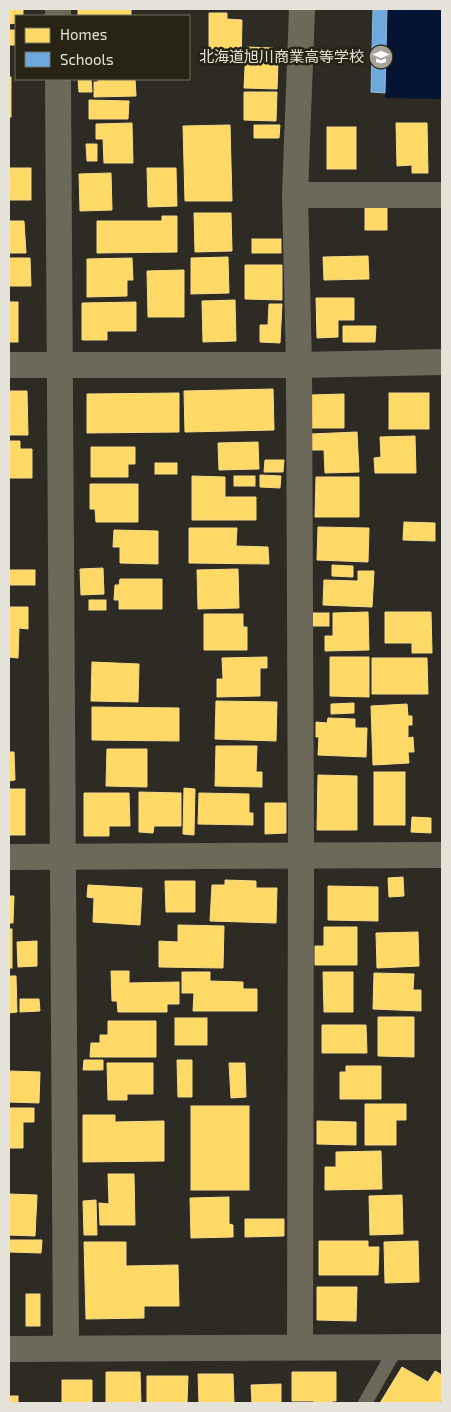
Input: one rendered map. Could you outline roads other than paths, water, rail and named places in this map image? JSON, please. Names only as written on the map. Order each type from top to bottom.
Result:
[{"type":"street","points":[[300,1347],[299,365],[295,195],[302,9]]},
{"type":"street","points":[[58,80],[66,1348]]},
{"type":"street","points":[[295,195],[442,195]]},
{"type":"street","points":[[9,365],[299,365],[442,362]]},
{"type":"street","points":[[9,857],[442,855]]},
{"type":"street","points":[[9,1349],[442,1347]]},
{"type":"lane","points":[[365,1403],[397,1347]]},
{"type":"water","points":[[387,9],[442,9],[442,99],[385,98]]},
{"type":"place","name":"北海道旭川商業高等学校","points":[[381,57]]}]
